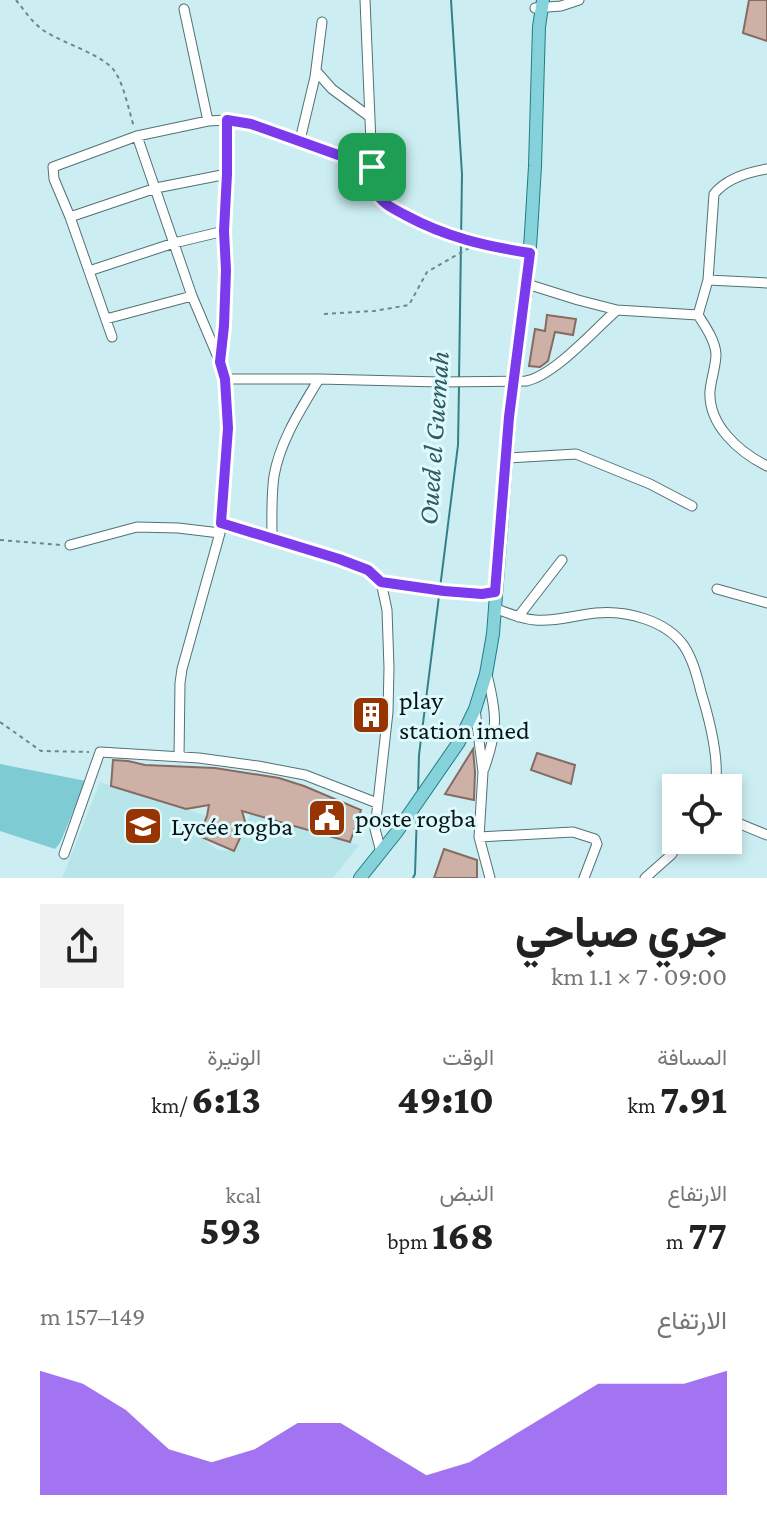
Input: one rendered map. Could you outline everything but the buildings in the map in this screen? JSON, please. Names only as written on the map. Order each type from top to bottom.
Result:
[{"type":"main road","points":[[360,878],[396,833],[459,742],[475,709],[486,674],[513,381],[530,253],[539,4]]},
{"type":"street","points":[[112,337],[54,179],[53,167],[137,136],[227,120],[251,124],[372,167],[365,0]]},
{"type":"street","points":[[539,4],[561,6],[579,0]]},
{"type":"street","points":[[184,9],[208,121]]},
{"type":"street","points":[[300,140],[316,71],[322,22]]},
{"type":"street","points":[[316,71],[332,89],[370,117]]},
{"type":"street","points":[[220,362],[224,312],[227,120]]},
{"type":"street","points":[[137,136],[192,296],[225,379],[228,428],[221,528],[182,669],[179,757]]},
{"type":"street","points":[[767,169],[739,177],[716,191],[712,207],[708,280],[698,315],[716,355],[710,391],[714,414],[729,438],[745,453],[767,466]]},
{"type":"street","points":[[70,217],[156,188],[227,174]]},
{"type":"street","points":[[89,271],[174,243],[224,231]]},
{"type":"street","points":[[708,280],[767,283]]},
{"type":"street","points":[[527,284],[617,310],[698,315]]},
{"type":"street","points":[[106,319],[192,296]]},
{"type":"street","points":[[225,379],[440,382],[532,379],[545,373],[617,310]]},
{"type":"street","points":[[272,540],[277,462],[288,434],[319,379]]},
{"type":"street","points":[[506,458],[576,454],[662,489],[692,506]]},
{"type":"street","points":[[70,545],[137,527],[221,528],[339,559],[368,570],[381,582],[387,610],[389,668],[388,712],[375,829],[381,852]]},
{"type":"street","points":[[518,617],[562,560]]},
{"type":"street","points":[[717,589],[767,603]]},
{"type":"street","points":[[494,608],[536,620],[595,613],[632,615],[660,627],[677,639],[691,661],[707,714],[716,774]]},
{"type":"street","points":[[483,772],[496,726],[486,674]]},
{"type":"street","points":[[475,709],[483,772],[479,837],[490,878]]},
{"type":"street","points":[[64,854],[100,752],[258,766],[305,775],[377,803]]},
{"type":"street","points":[[742,825],[767,835]]},
{"type":"street","points":[[479,837],[573,832],[591,836],[597,844],[584,878]]},
{"type":"street","points":[[645,878],[672,854]]},
{"type":"path","points":[[16,0],[43,31],[113,69],[137,136]]},
{"type":"path","points":[[372,167],[376,193],[389,206],[427,227],[489,247],[530,253]]},
{"type":"path","points":[[324,314],[409,305],[427,272],[469,248],[489,247]]},
{"type":"path","points":[[0,540],[70,545]]},
{"type":"path","points":[[381,582],[444,591],[495,592]]},
{"type":"path","points":[[0,722],[41,751],[100,752]]},
{"type":"shaded area","points":[[0,764],[86,781],[55,849],[0,831]]},
{"type":"shaded area","name":"Lycée rogba","points":[[100,782],[207,816],[199,836],[218,850],[234,851],[251,813],[359,845],[333,878],[62,878]]},
{"type":"waterway","name":"Oued el Guemah","points":[[451,0],[462,174],[459,380]]},
{"type":"waterway","name":"Oued el Guemah","points":[[418,793],[419,755],[458,445],[459,386]]},
{"type":"waterway","name":"Oued el Guemah","points":[[413,878],[417,812]]},
{"type":"place","name":"play station imed","points":[[371,715]]},
{"type":"place","name":"poste rogba","points":[[327,818]]},
{"type":"place","name":"Lycée rogba","points":[[143,826]]},
{"type":"route","points":[[227,120],[251,124],[372,167],[373,184],[380,198],[427,227],[489,247],[530,253],[509,417],[495,592],[444,591],[381,582],[368,570],[339,559],[221,523],[228,428],[227,395],[220,362],[226,270],[227,120]]}]
